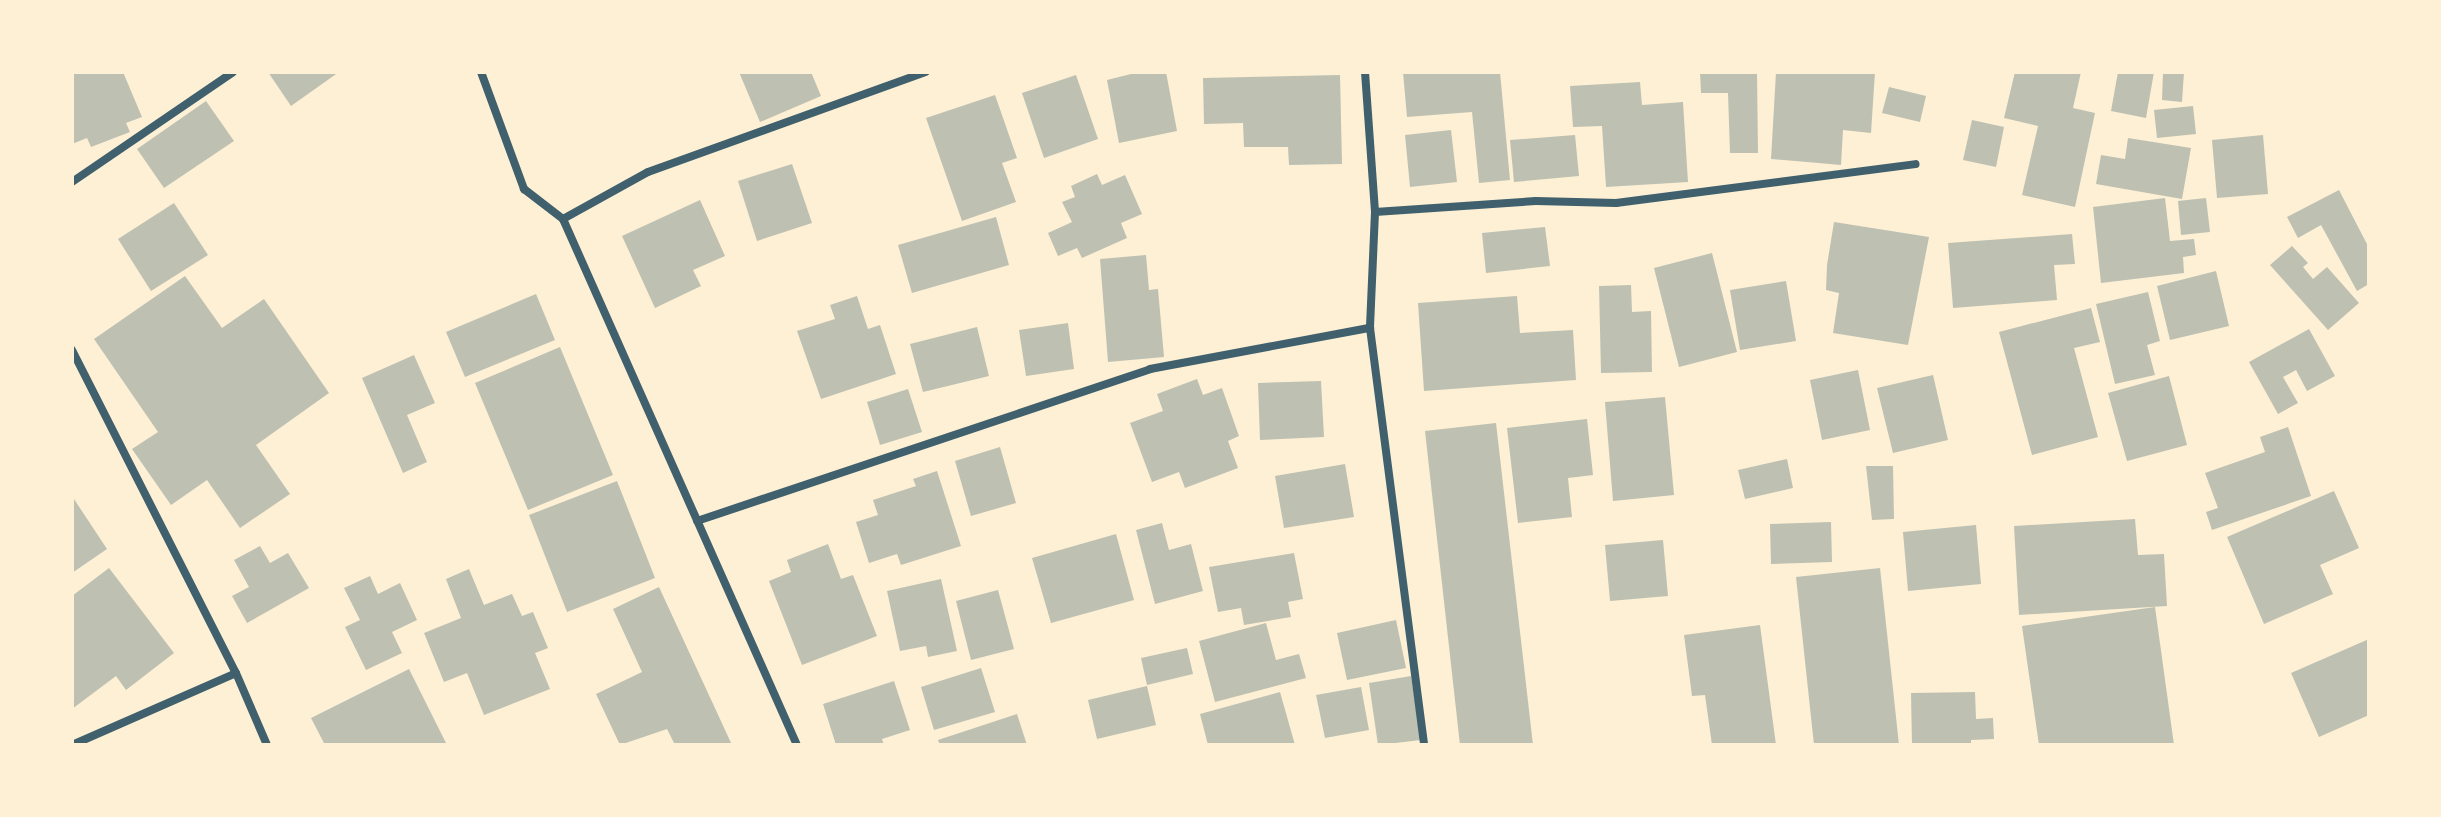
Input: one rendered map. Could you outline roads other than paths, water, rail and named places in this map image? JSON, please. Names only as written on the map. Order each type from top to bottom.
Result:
[{"type":"street","points":[[72,182],[233,72]]},
{"type":"street","points":[[481,72],[524,189],[563,219],[661,430],[697,521],[797,745]]},
{"type":"street","points":[[563,219],[648,172],[926,72]]},
{"type":"street","points":[[1365,72],[1375,212],[1370,328],[1424,745]]},
{"type":"street","points":[[1375,212],[1536,201],[1616,203],[1915,164]]},
{"type":"street","points":[[697,521],[1150,369],[1370,328]]},
{"type":"street","points":[[72,350],[236,673],[267,745]]},
{"type":"street","points":[[72,745],[236,673]]}]
